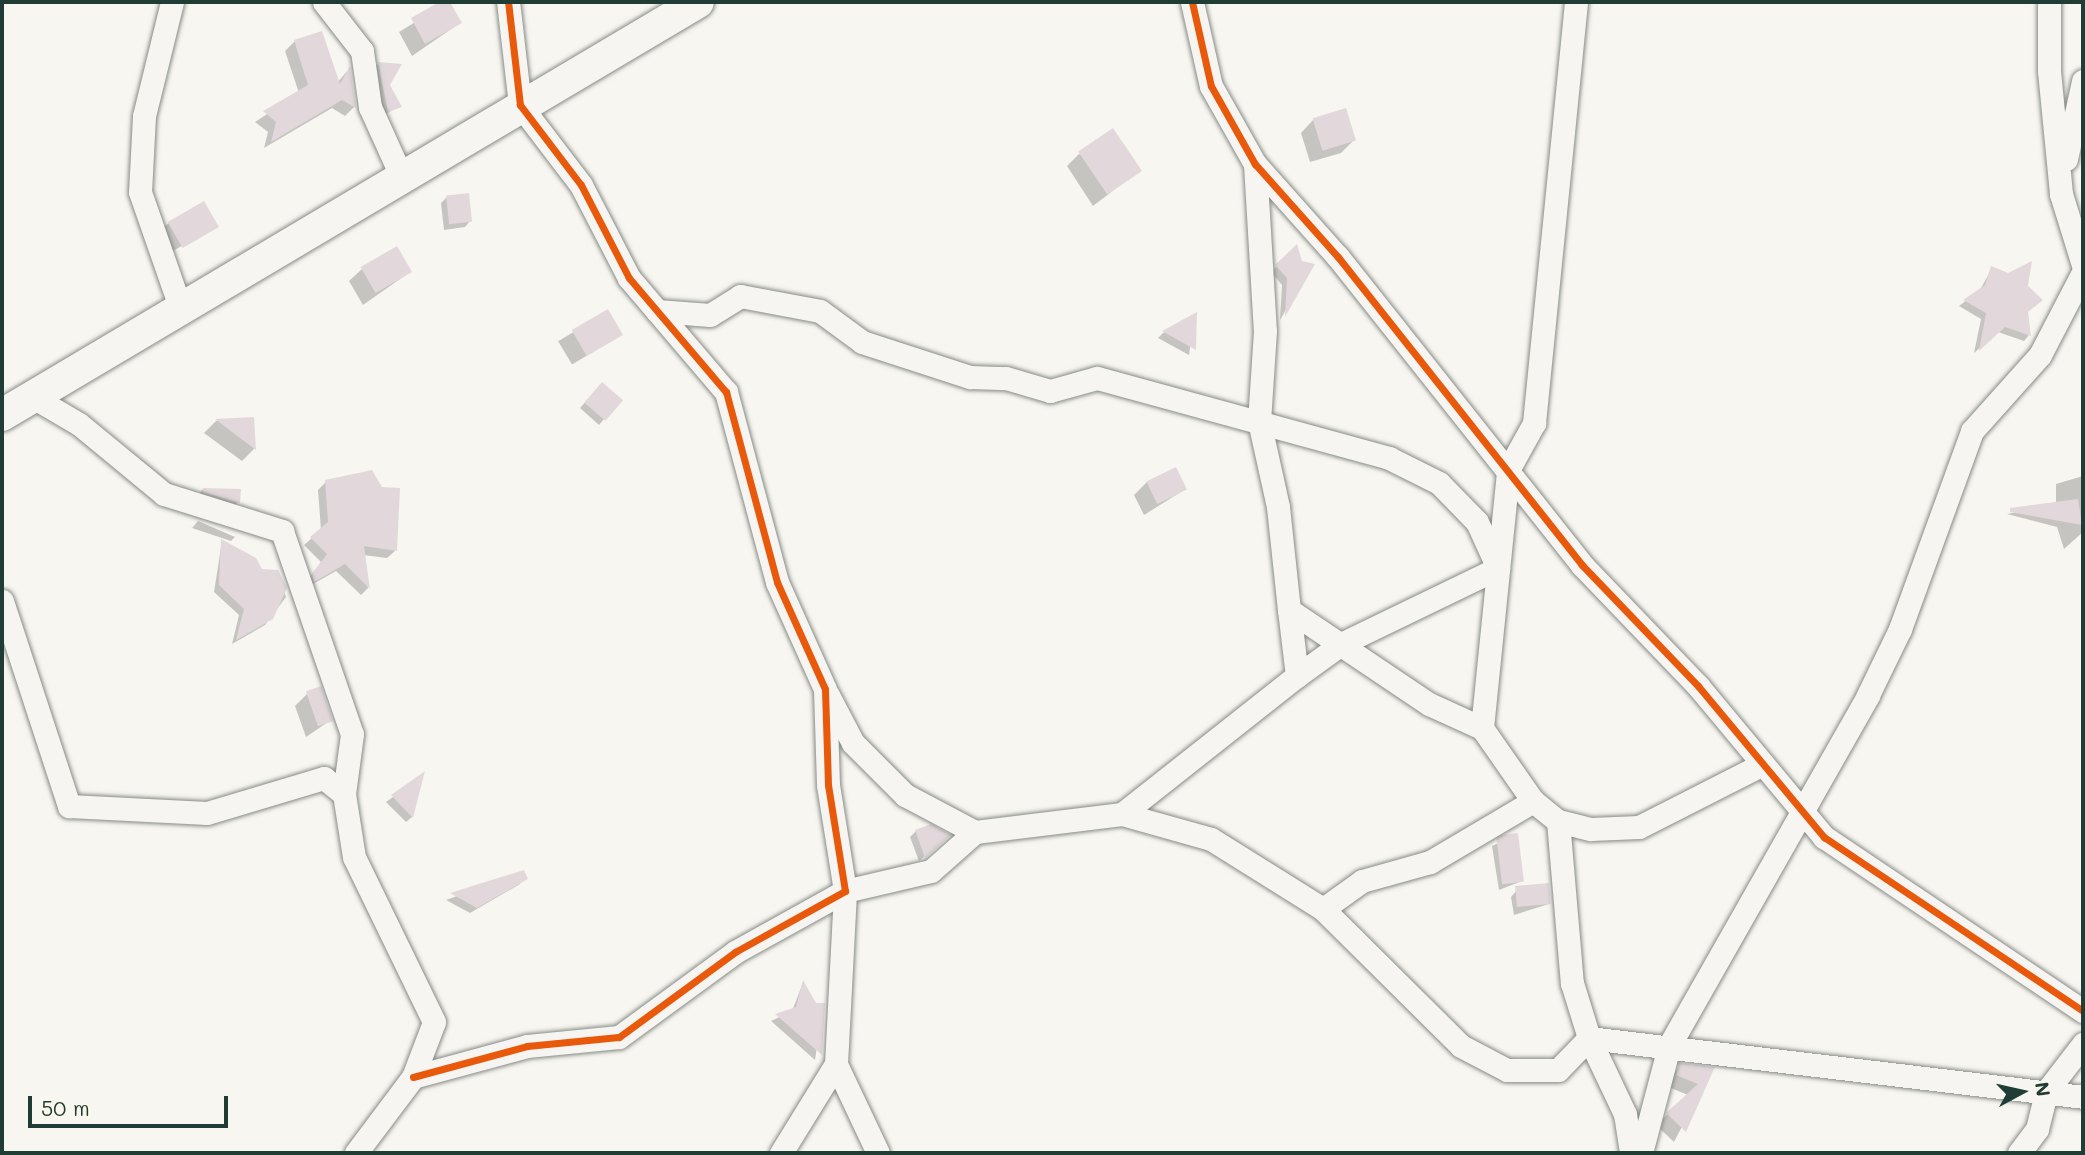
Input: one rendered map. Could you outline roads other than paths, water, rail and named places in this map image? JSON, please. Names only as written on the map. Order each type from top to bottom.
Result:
[{"type":"main road","points":[[2,415],[402,178],[520,104],[698,2]]},
{"type":"street","points":[[172,2],[144,116],[140,192],[181,310]]},
{"type":"street","points":[[324,2],[362,51],[370,107],[402,178]]},
{"type":"street","points":[[508,2],[520,104],[581,185],[629,278],[726,392],[777,582],[825,689],[853,743],[905,795],[975,832]]},
{"type":"street","points":[[1192,2],[1211,86],[1255,163],[1508,470],[1582,565],[1763,764],[1824,837],[2083,1011]]},
{"type":"street","points":[[1482,728],[1508,470],[1534,422],[1576,2]]},
{"type":"street","points":[[2049,2],[2061,194],[2083,265]]},
{"type":"street","points":[[2061,194],[2083,81]]},
{"type":"street","points":[[1255,163],[1265,331],[1259,421],[1278,507],[1297,676]]},
{"type":"street","points":[[1641,1153],[1651,1096],[1669,1046],[1900,629],[1972,431],[2040,355],[2083,272]]},
{"type":"street","points":[[657,311],[710,315],[740,296],[820,311],[862,342],[970,377],[1006,378],[1050,391],[1097,378],[1389,458],[1439,483],[1477,522],[1498,568]]},
{"type":"street","points":[[33,397],[79,424],[164,494],[282,531],[352,734],[344,794],[354,857],[433,1022],[413,1077],[356,1153]]},
{"type":"street","points":[[1122,814],[1341,644],[1498,568]]},
{"type":"street","points":[[2,601],[69,806],[206,813],[324,778],[344,794]]},
{"type":"street","points":[[1289,610],[1429,705],[1482,728],[1533,801],[1558,821],[1591,829],[1639,827],[1763,764]]},
{"type":"street","points":[[825,689],[828,786],[845,891],[836,1063],[877,1153]]},
{"type":"street","points":[[1323,909],[1362,881],[1430,862],[1533,801]]},
{"type":"street","points":[[413,1077],[527,1046],[619,1037],[735,953],[845,891],[931,871],[975,832],[1122,814],[1211,839],[1323,909],[1461,1046],[1507,1070],[1558,1070],[1589,1038]]},
{"type":"street","points":[[1558,821],[1572,983],[1589,1038],[1625,1114],[1631,1153]]},
{"type":"street","points":[[1589,1038],[2083,1097]]},
{"type":"street","points":[[2019,1153],[2037,1129],[2046,1092],[2083,1044]]},
{"type":"street","points":[[780,1153],[836,1063]]}]
